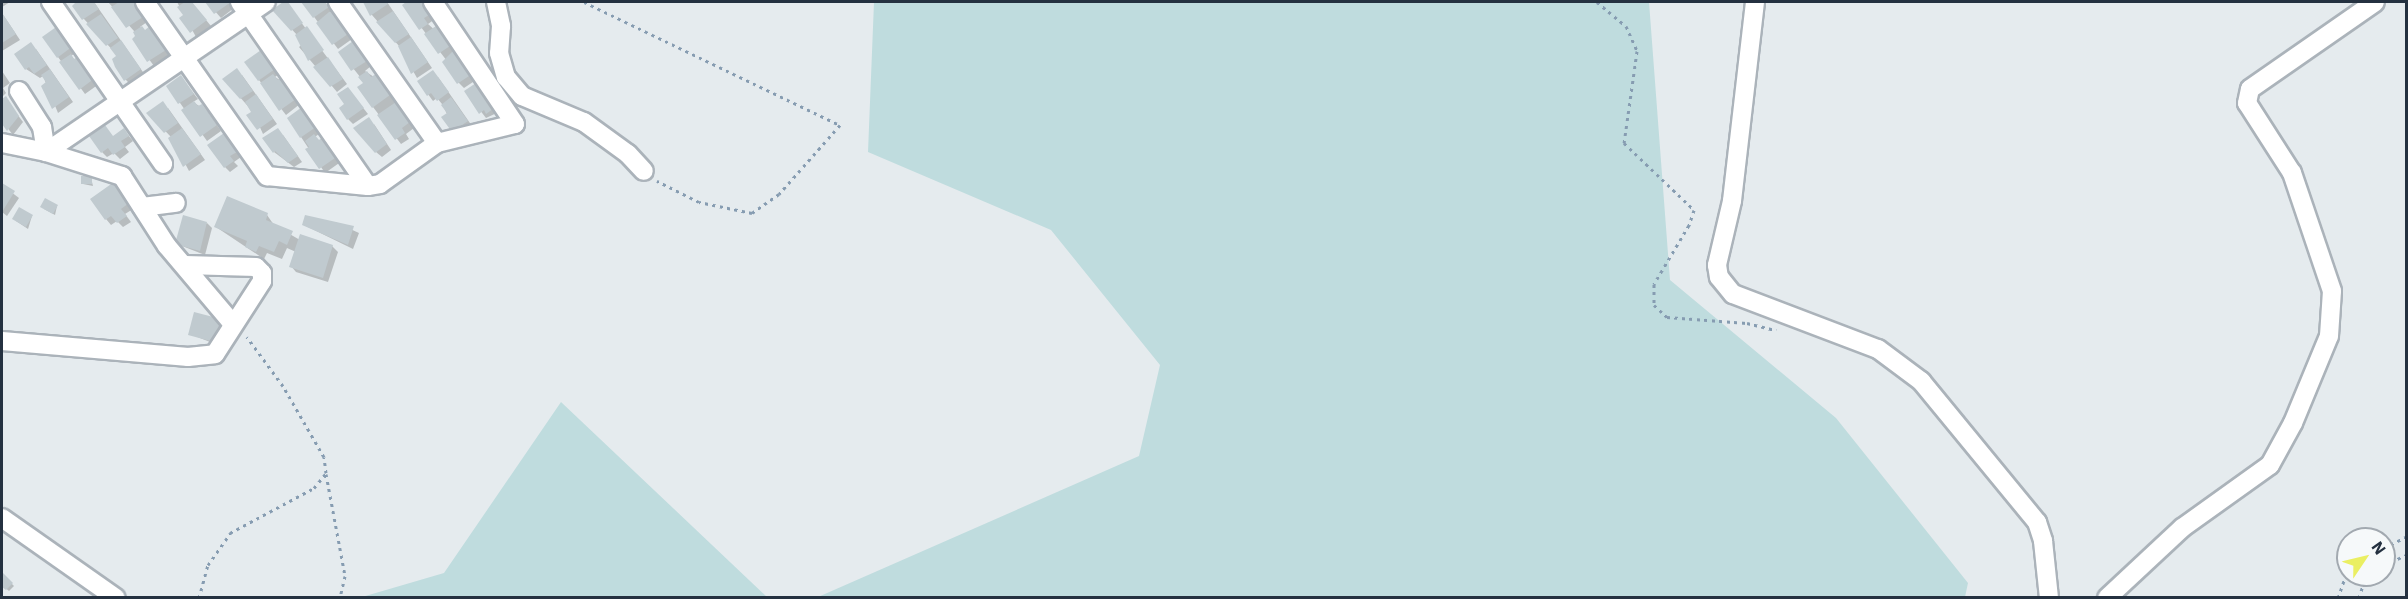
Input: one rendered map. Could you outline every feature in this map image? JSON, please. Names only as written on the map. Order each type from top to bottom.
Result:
[{"type":"street","points":[[51,2],[163,164]]},
{"type":"street","points":[[145,2],[267,176],[368,186],[380,184],[437,144],[515,124],[433,2]]},
{"type":"street","points":[[46,152],[183,57],[244,8],[266,2]]},
{"type":"street","points":[[338,2],[437,144]]},
{"type":"street","points":[[496,2],[501,26],[499,53],[506,77],[522,96],[584,122],[644,171]]},
{"type":"street","points":[[1755,2],[1732,201],[1717,265],[1719,278],[1733,294],[1878,349],[1921,381],[2037,522],[2043,541],[2049,597]]},
{"type":"street","points":[[2107,597],[2182,528],[2270,465],[2293,423],[2329,336],[2332,291],[2292,173],[2247,103],[2250,89],[2375,2]]},
{"type":"street","points":[[244,8],[368,186]]},
{"type":"street","points":[[19,91],[42,127],[46,152]]},
{"type":"street","points":[[2,143],[46,152],[122,176],[185,265],[232,324]]},
{"type":"street","points":[[142,207],[176,203]]},
{"type":"street","points":[[2,341],[188,357],[215,354],[232,324],[262,281],[262,273],[256,267],[185,265]]},
{"type":"street","points":[[2,518],[116,597]]},
{"type":"path","points":[[585,2],[840,125],[779,194],[752,213],[699,202],[670,189],[644,171]]},
{"type":"path","points":[[1597,2],[1626,26],[1637,51],[1624,143],[1694,210],[1689,225],[1654,284],[1654,305],[1667,317],[1747,323],[1778,331]]},
{"type":"path","points":[[232,324],[254,345],[279,379],[324,457],[345,576],[340,597]]},
{"type":"path","points":[[199,597],[208,566],[230,533],[314,488],[326,473]]},
{"type":"shaded area","points":[[874,2],[1649,2],[1670,280],[1836,418],[1968,583],[1965,597],[818,597],[1139,456],[1160,365],[1051,230],[868,152]]},
{"type":"shaded area","points":[[561,402],[767,597],[362,597],[444,573]]},
{"type":"building","points":[[76,2],[94,2],[99,9],[82,20],[72,6]]},
{"type":"building","points":[[119,2],[133,2],[143,17],[126,28],[111,7]]},
{"type":"building","points":[[185,2],[192,2],[207,20],[190,33],[179,18],[183,15],[177,7]]},
{"type":"building","points":[[205,2],[231,2],[214,14]]},
{"type":"building","points":[[283,2],[288,2],[303,23],[291,31],[272,10]]},
{"type":"building","points":[[301,2],[325,2],[329,7],[313,18]]},
{"type":"building","points":[[363,2],[387,2],[388,4],[370,16]]},
{"type":"building","points":[[406,2],[422,2],[431,14],[424,18],[428,24],[419,30],[402,5]]},
{"type":"building","points":[[393,11],[409,34],[395,43],[376,22]]},
{"type":"building","points":[[329,12],[333,12],[348,34],[332,45],[316,23]]},
{"type":"building","points":[[2,13],[16,34],[2,43]]},
{"type":"building","points":[[101,14],[118,38],[106,46],[86,24]]},
{"type":"building","points":[[439,24],[453,44],[438,54],[424,34]]},
{"type":"building","points":[[59,25],[73,46],[57,58],[42,37]]},
{"type":"building","points":[[142,26],[145,30],[150,26],[166,50],[147,62],[132,39],[135,36],[133,32]]},
{"type":"building","points":[[307,26],[324,50],[308,61],[295,35]]},
{"type":"building","points":[[411,37],[428,62],[411,74],[398,46]]},
{"type":"building","points":[[121,40],[141,69],[124,81],[115,67],[112,59],[116,56],[110,48]]},
{"type":"building","points":[[353,41],[367,61],[351,71],[338,52]]},
{"type":"building","points":[[31,42],[47,65],[34,74],[29,67],[25,70],[14,54]]},
{"type":"building","points":[[261,50],[275,69],[258,81],[244,62]]},
{"type":"building","points":[[453,51],[472,74],[457,84],[442,62]]},
{"type":"building","points":[[71,54],[74,59],[79,56],[95,78],[79,90],[59,62]]},
{"type":"building","points":[[328,57],[343,79],[330,87],[313,67]]},
{"type":"building","points":[[237,68],[253,91],[240,99],[222,79]]},
{"type":"building","points":[[50,69],[69,97],[52,109],[41,86],[46,82],[41,75]]},
{"type":"building","points":[[433,70],[449,92],[437,101],[431,93],[427,96],[417,81]]},
{"type":"building","points":[[367,71],[371,77],[376,74],[390,95],[372,108],[357,87],[363,83],[358,77]]},
{"type":"building","points":[[273,74],[278,80],[281,77],[296,99],[279,111],[260,83]]},
{"type":"building","points":[[181,75],[194,94],[178,104],[166,86]]},
{"type":"building","points":[[479,81],[497,106],[486,114],[484,110],[479,114],[464,91]]},
{"type":"building","points":[[348,87],[364,108],[347,120],[339,108],[344,104],[337,94]]},
{"type":"building","points":[[256,94],[273,119],[257,130],[246,115],[251,112],[245,102]]},
{"type":"building","points":[[6,96],[19,116],[7,131],[2,124],[2,99]]},
{"type":"building","points":[[451,97],[468,121],[452,132],[441,117],[447,113],[441,105]]},
{"type":"building","points":[[163,101],[178,123],[164,133],[146,113]]},
{"type":"building","points":[[194,101],[198,106],[202,104],[217,125],[200,137],[181,110]]},
{"type":"building","points":[[396,102],[410,122],[402,128],[405,133],[395,140],[377,115]]},
{"type":"building","points":[[302,107],[316,127],[300,138],[287,118]]},
{"type":"building","points":[[369,117],[387,144],[375,153],[353,128]]},
{"type":"building","points":[[105,125],[113,136],[124,128],[129,136],[121,141],[125,147],[113,155],[108,148],[101,153],[89,136]]},
{"type":"building","points":[[182,128],[201,154],[183,167],[168,138]]},
{"type":"building","points":[[278,128],[298,156],[288,163],[275,151],[273,153],[262,138]]},
{"type":"building","points":[[224,133],[237,152],[230,156],[234,161],[224,168],[207,145]]},
{"type":"building","points":[[314,134],[319,140],[324,136],[338,156],[319,169],[305,149],[309,147],[305,141]]},
{"type":"building","points":[[81,176],[92,176],[92,184],[81,184]]},
{"type":"building","points":[[114,182],[129,203],[121,209],[127,216],[117,223],[111,216],[105,220],[90,199]]},
{"type":"building","points":[[2,183],[15,191],[2,212]]},
{"type":"building","points":[[227,196],[268,213],[266,220],[293,231],[287,245],[279,241],[274,252],[259,246],[256,252],[245,247],[247,241],[214,227]]},
{"type":"building","points":[[45,198],[58,205],[53,214],[40,207]]},
{"type":"building","points":[[19,207],[33,215],[26,227],[12,219]]},
{"type":"building","points":[[183,215],[207,222],[200,251],[175,244]]},
{"type":"building","points":[[305,215],[354,226],[348,245],[302,225]]},
{"type":"building","points":[[300,234],[333,245],[323,278],[289,267]]},
{"type":"building","points":[[194,312],[221,319],[214,342],[188,335]]},
{"type":"building","points":[[2,572],[13,583],[6,590],[2,587]]}]
